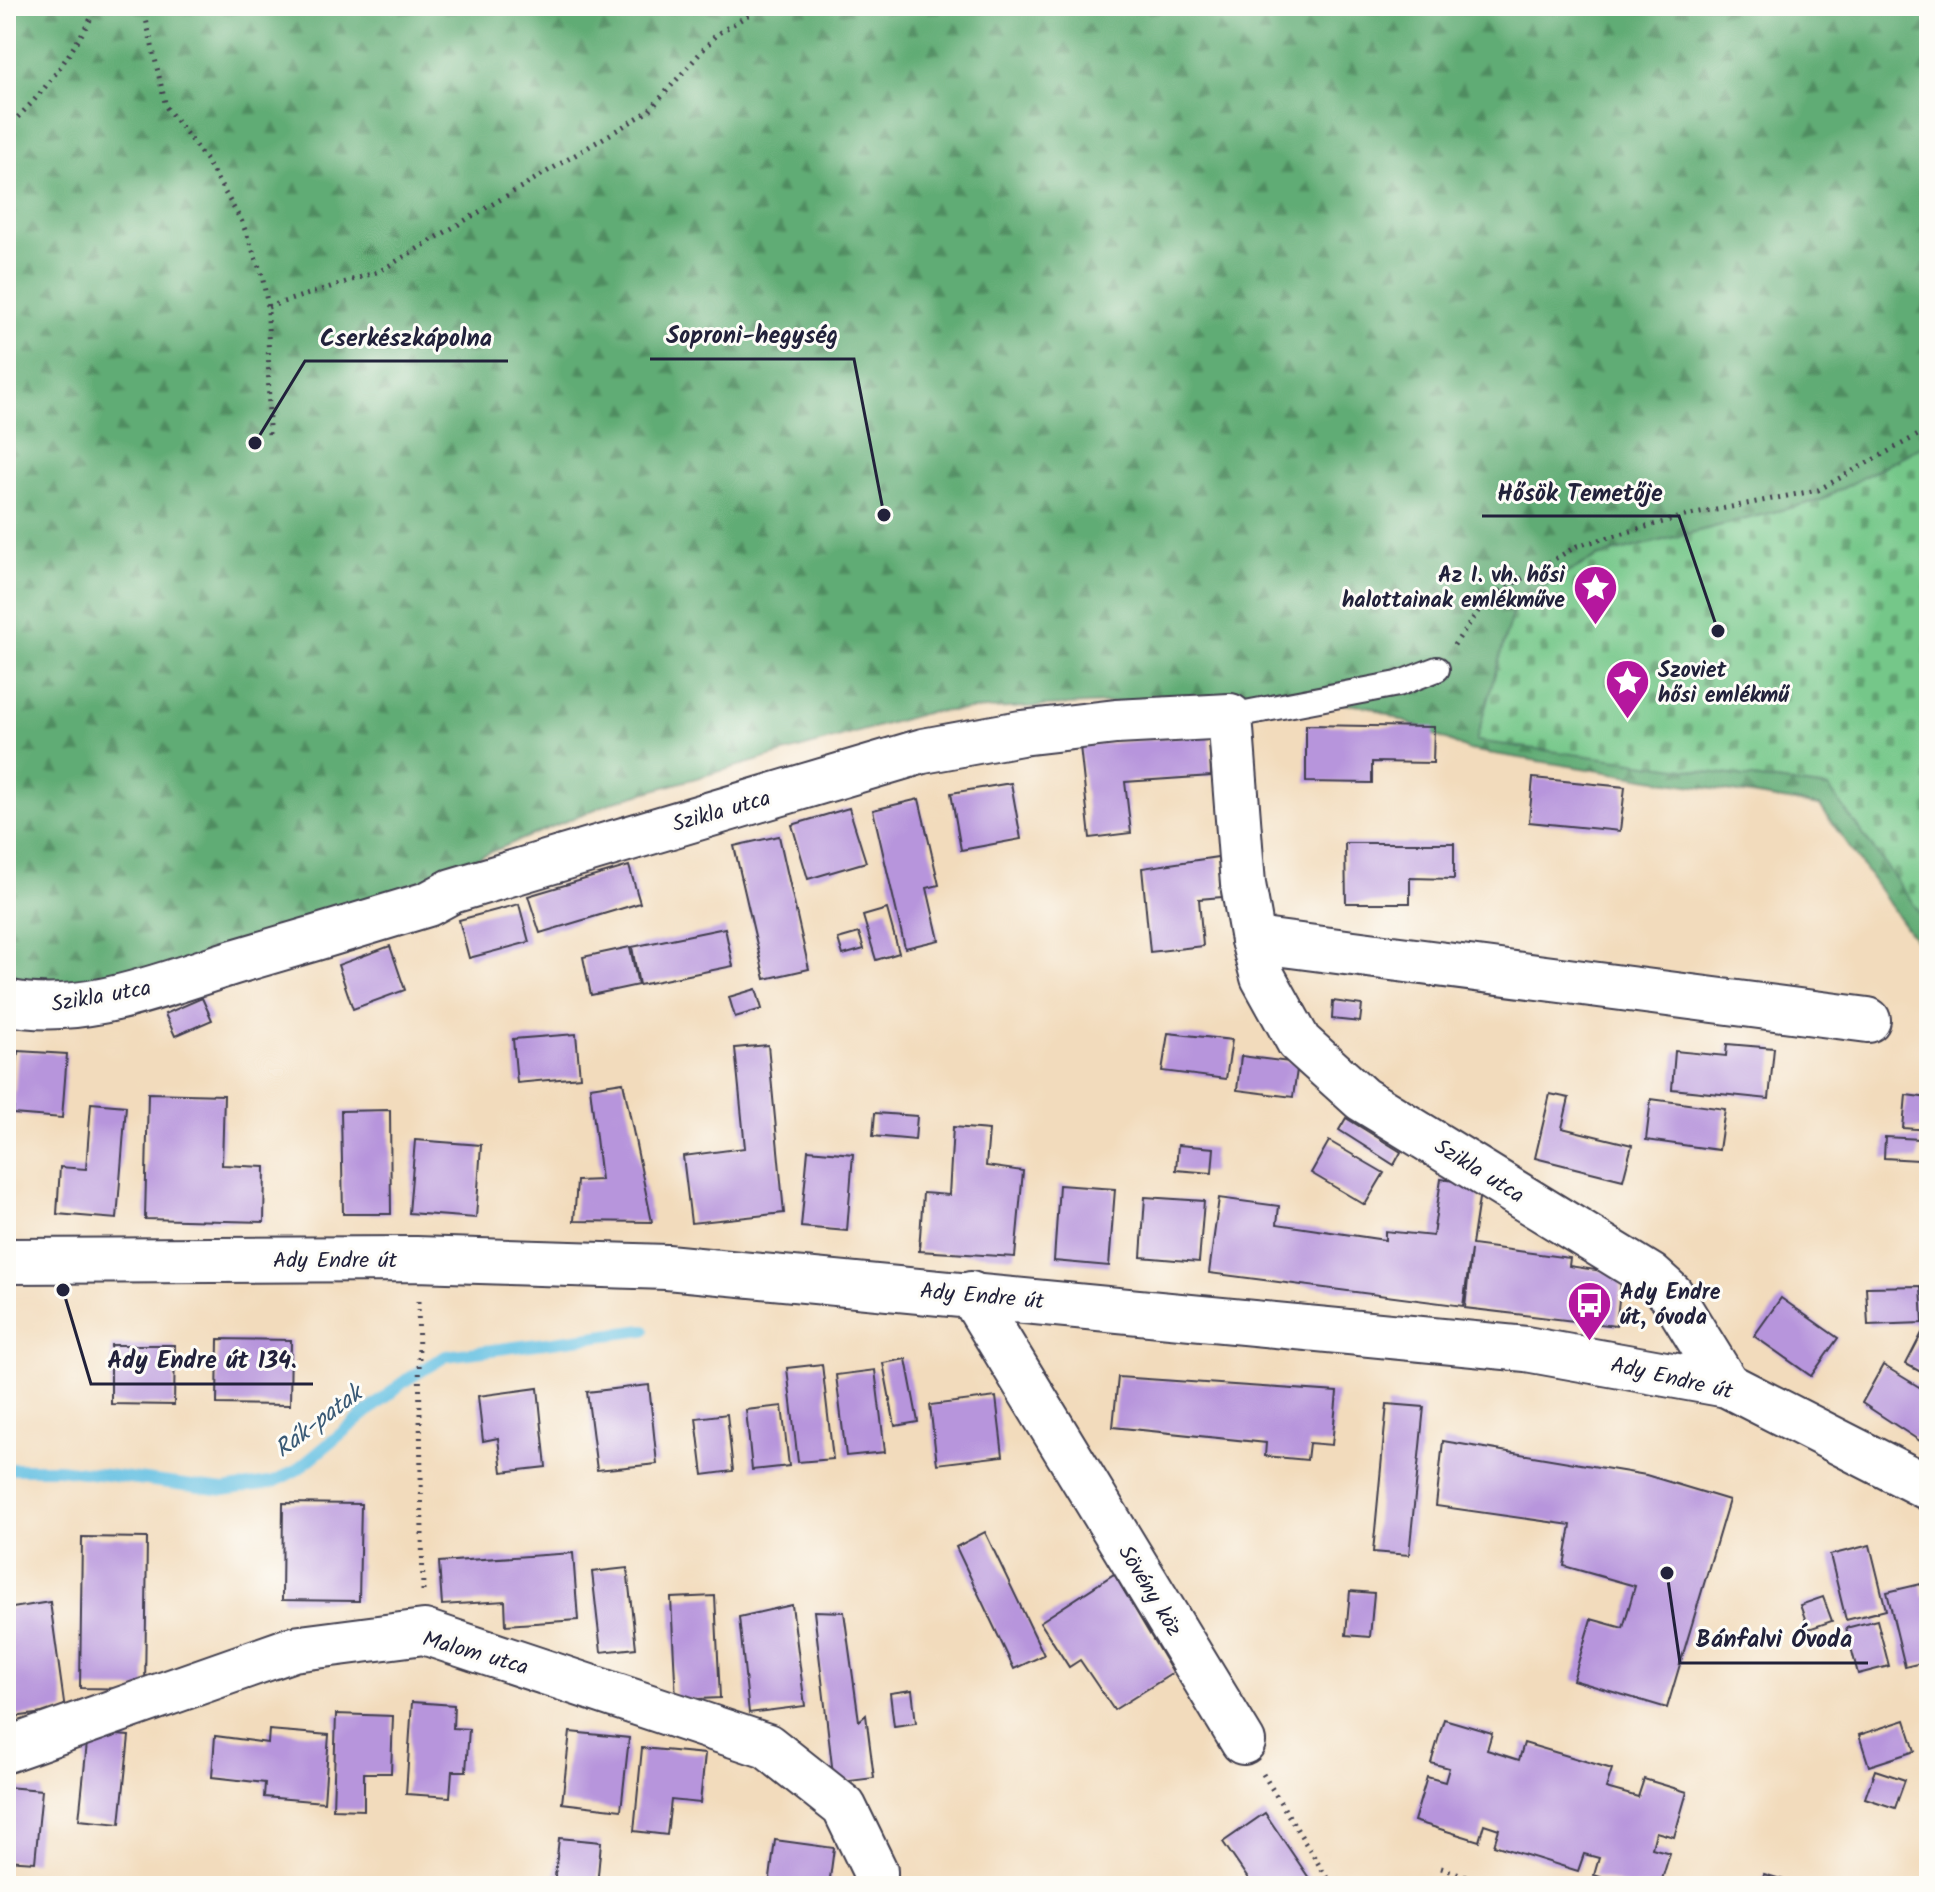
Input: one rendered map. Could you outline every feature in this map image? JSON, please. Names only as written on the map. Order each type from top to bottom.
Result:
[{"type":"street","name":"Szikla utca","points":[[6,1002],[44,1006],[86,1003],[137,991],[428,904],[452,891],[923,751],[1021,733],[1230,716],[1243,884],[1263,977],[1281,1013],[1319,1063],[1362,1099],[1651,1276],[1671,1294],[1727,1385]]},
{"type":"street","points":[[1253,940],[1868,1020]]},
{"type":"street","name":"Ady Endre út","points":[[6,1261],[416,1259],[651,1266],[1526,1349],[1727,1385],[1929,1488]]},
{"type":"street","name":"Sövény köz","points":[[971,1294],[1243,1742]]},
{"type":"street","name":"Malom utca","points":[[6,1750],[293,1649],[424,1632],[767,1746],[844,1807],[875,1871],[875,1886]]},
{"type":"lane","points":[[1230,716],[1398,684],[1437,669]]},
{"type":"path","points":[[6,128],[32,105],[75,46],[98,6]]},
{"type":"path","points":[[143,6],[166,107],[206,160],[242,222],[262,275],[268,307],[269,438]]},
{"type":"path","points":[[268,307],[380,271],[649,111],[717,34],[763,6]]},
{"type":"path","points":[[1437,669],[1487,599],[1577,546],[1685,516],[1818,490],[1929,429]]},
{"type":"path","points":[[420,1348],[424,1632]]},
{"type":"path","points":[[1243,1742],[1332,1886]]},
{"type":"path","points":[[1441,1868],[1498,1886]]},
{"type":"green space","points":[[6,6],[1929,6],[1929,442],[1821,500],[1597,557],[1516,600],[1477,741],[1829,788],[1929,925],[1929,960],[1820,806],[1469,750],[1371,707],[1266,695],[929,712],[615,801],[125,1002],[6,1009]]},
{"type":"green space","points":[[1929,442],[1929,925],[1829,788],[1476,741],[1516,600],[1597,557],[1821,500]]},
{"type":"building","points":[[1306,725],[1434,727],[1433,763],[1372,762],[1372,783],[1306,782]]},
{"type":"building","points":[[1209,734],[1211,776],[1125,782],[1131,833],[1090,838],[1080,746]]},
{"type":"building","points":[[1533,778],[1625,787],[1620,831],[1529,822]]},
{"type":"building","points":[[1011,783],[1021,839],[961,850],[951,793]]},
{"type":"building","points":[[919,799],[939,885],[927,888],[939,940],[905,948],[873,810]]},
{"type":"building","points":[[849,808],[866,862],[808,879],[792,825]]},
{"type":"building","points":[[779,836],[809,969],[765,979],[734,846]]},
{"type":"building","points":[[1345,843],[1454,843],[1454,879],[1410,878],[1410,903],[1346,903]]},
{"type":"building","points":[[1218,857],[1222,897],[1199,899],[1203,946],[1150,952],[1142,868]]},
{"type":"building","points":[[629,866],[640,903],[540,933],[528,896]]},
{"type":"building","points":[[519,904],[529,942],[469,958],[459,920]]},
{"type":"building","points":[[887,909],[899,953],[876,960],[863,916]]},
{"type":"building","points":[[725,928],[733,966],[639,985],[632,947]]},
{"type":"building","points":[[859,933],[864,949],[843,955],[838,939]]},
{"type":"building","points":[[390,946],[405,990],[353,1009],[338,965]]},
{"type":"building","points":[[630,947],[638,985],[591,995],[583,957]]},
{"type":"building","points":[[756,989],[762,1009],[735,1017],[729,997]]},
{"type":"building","points":[[202,998],[212,1020],[175,1036],[165,1014]]},
{"type":"building","points":[[1333,1001],[1362,1005],[1360,1022],[1332,1019]]},
{"type":"building","points":[[1168,1033],[1232,1040],[1226,1079],[1162,1071]]},
{"type":"building","points":[[576,1034],[580,1077],[517,1083],[513,1039]]},
{"type":"building","points":[[1727,1044],[1774,1048],[1769,1099],[1672,1089],[1675,1051],[1726,1056]]},
{"type":"building","points":[[768,1045],[784,1213],[691,1223],[683,1156],[745,1148],[735,1048]]},
{"type":"building","points":[[18,1051],[67,1054],[62,1118],[13,1114]]},
{"type":"building","points":[[1241,1056],[1298,1063],[1293,1097],[1237,1090]]},
{"type":"building","points":[[623,1082],[652,1222],[574,1221],[577,1181],[601,1180],[590,1087]]},
{"type":"building","points":[[148,1093],[224,1095],[222,1165],[265,1167],[264,1222],[145,1219]]},
{"type":"building","points":[[1550,1094],[1569,1098],[1562,1128],[1632,1145],[1623,1180],[1535,1158]]},
{"type":"building","points":[[1906,1095],[1929,1098],[1929,1130],[1903,1128]]},
{"type":"building","points":[[1651,1099],[1725,1109],[1719,1150],[1646,1140]]},
{"type":"building","points":[[91,1103],[126,1106],[117,1219],[57,1214],[60,1167],[86,1169]]},
{"type":"building","points":[[390,1110],[391,1214],[343,1214],[341,1111]]},
{"type":"building","points":[[875,1113],[917,1116],[915,1140],[873,1136]]},
{"type":"building","points":[[1346,1118],[1401,1152],[1394,1165],[1339,1130]]},
{"type":"building","points":[[953,1127],[989,1130],[986,1166],[1023,1171],[1015,1257],[919,1251],[923,1193],[949,1195]]},
{"type":"building","points":[[1885,1137],[1920,1139],[1918,1160],[1884,1158]]},
{"type":"building","points":[[415,1140],[481,1145],[476,1218],[409,1213]]},
{"type":"building","points":[[1329,1141],[1384,1173],[1365,1205],[1311,1173]]},
{"type":"building","points":[[1178,1145],[1214,1148],[1212,1173],[1176,1170]]},
{"type":"building","points":[[808,1150],[853,1154],[847,1231],[801,1227]]},
{"type":"building","points":[[1441,1179],[1481,1185],[1472,1245],[1570,1258],[1569,1266],[1622,1274],[1616,1326],[1465,1308],[1471,1250],[1463,1306],[1209,1273],[1219,1198],[1279,1206],[1277,1224],[1385,1240],[1385,1231],[1433,1236]]},
{"type":"building","points":[[1059,1185],[1115,1189],[1109,1266],[1054,1261]]},
{"type":"building","points":[[1145,1197],[1204,1201],[1199,1262],[1141,1257]]},
{"type":"building","points":[[1921,1286],[1923,1323],[1868,1325],[1866,1287]]},
{"type":"building","points":[[1781,1298],[1838,1338],[1811,1376],[1754,1336]]},
{"type":"building","points":[[1925,1327],[1929,1329],[1928,1376],[1906,1364]]},
{"type":"building","points":[[218,1339],[291,1340],[290,1405],[217,1404]]},
{"type":"building","points":[[6,1342],[10,1342],[9,1406],[6,1406]]},
{"type":"building","points":[[111,1345],[175,1345],[174,1405],[111,1404]]},
{"type":"building","points":[[906,1359],[918,1422],[895,1426],[883,1363]]},
{"type":"building","points":[[822,1364],[833,1459],[798,1462],[787,1368]]},
{"type":"building","points":[[1883,1365],[1929,1393],[1929,1447],[1862,1403]]},
{"type":"building","points":[[875,1370],[885,1452],[846,1456],[836,1375]]},
{"type":"building","points":[[1118,1377],[1337,1392],[1332,1445],[1309,1443],[1307,1460],[1265,1456],[1266,1443],[1113,1427]]},
{"type":"building","points":[[649,1385],[657,1464],[597,1470],[587,1392]]},
{"type":"building","points":[[538,1388],[546,1467],[502,1472],[498,1438],[483,1441],[478,1396]]},
{"type":"building","points":[[996,1397],[1003,1456],[937,1464],[930,1405]]},
{"type":"building","points":[[1387,1404],[1424,1407],[1409,1555],[1373,1552]]},
{"type":"building","points":[[782,1406],[789,1466],[752,1470],[746,1410]]},
{"type":"building","points":[[727,1414],[733,1471],[703,1475],[696,1418]]},
{"type":"building","points":[[1443,1441],[1646,1475],[1729,1500],[1667,1708],[1573,1680],[1591,1619],[1623,1628],[1635,1586],[1564,1566],[1571,1525],[1436,1506]]},
{"type":"building","points":[[283,1503],[361,1504],[359,1601],[282,1600]]},
{"type":"building","points":[[985,1532],[1044,1655],[1014,1669],[956,1547]]},
{"type":"building","points":[[82,1537],[147,1538],[145,1689],[80,1688]]},
{"type":"building","points":[[1870,1545],[1886,1610],[1846,1620],[1830,1555]]},
{"type":"building","points":[[573,1553],[578,1620],[506,1625],[505,1601],[442,1605],[439,1562]]},
{"type":"building","points":[[627,1568],[636,1648],[601,1652],[592,1572]]},
{"type":"building","points":[[1114,1574],[1173,1673],[1114,1710],[1080,1660],[1069,1667],[1040,1622]]},
{"type":"building","points":[[1921,1584],[1923,1597],[1929,1595],[1929,1661],[1905,1667],[1887,1592]]},
{"type":"building","points":[[1350,1591],[1374,1593],[1370,1637],[1346,1635]]},
{"type":"building","points":[[715,1596],[720,1698],[676,1700],[671,1598]]},
{"type":"building","points":[[1823,1597],[1832,1621],[1809,1629],[1800,1605]]},
{"type":"building","points":[[50,1602],[65,1710],[6,1718],[6,1609]]},
{"type":"building","points":[[792,1605],[805,1706],[749,1713],[739,1617]]},
{"type":"building","points":[[814,1611],[844,1612],[859,1721],[866,1715],[874,1778],[834,1783]]},
{"type":"building","points":[[1877,1620],[1889,1666],[1858,1674],[1846,1628]]},
{"type":"building","points":[[912,1690],[916,1723],[894,1726],[890,1693]]},
{"type":"building","points":[[412,1702],[454,1705],[453,1728],[469,1729],[466,1771],[452,1771],[450,1797],[406,1794]]},
{"type":"building","points":[[336,1714],[393,1716],[391,1773],[364,1773],[364,1810],[333,1809]]},
{"type":"building","points":[[1444,1719],[1492,1733],[1487,1750],[1519,1760],[1524,1743],[1612,1769],[1606,1788],[1638,1797],[1644,1779],[1687,1792],[1674,1837],[1656,1832],[1652,1848],[1670,1853],[1660,1886],[1629,1886],[1594,1875],[1599,1858],[1584,1854],[1578,1871],[1494,1845],[1499,1829],[1484,1824],[1479,1841],[1414,1821],[1427,1777],[1445,1782],[1449,1768],[1431,1763]]},
{"type":"building","points":[[1905,1720],[1915,1751],[1869,1766],[1859,1735]]},
{"type":"building","points":[[269,1730],[329,1735],[324,1802],[264,1797],[265,1783],[212,1777],[215,1736],[268,1743]]},
{"type":"building","points":[[570,1732],[629,1738],[621,1810],[562,1803]]},
{"type":"building","points":[[88,1733],[129,1736],[120,1824],[79,1820]]},
{"type":"building","points":[[642,1748],[705,1754],[700,1803],[671,1800],[667,1835],[634,1831]]},
{"type":"building","points":[[1875,1770],[1905,1780],[1895,1808],[1865,1798]]},
{"type":"building","points":[[6,1787],[42,1790],[35,1862],[6,1860]]},
{"type":"building","points":[[1265,1813],[1309,1878],[1298,1886],[1253,1886],[1223,1842]]},
{"type":"building","points":[[559,1838],[601,1842],[597,1886],[554,1886]]},
{"type":"building","points":[[775,1840],[834,1848],[829,1886],[769,1886]]},
{"type":"building","points":[[1764,1874],[1801,1885],[1801,1886],[1760,1886]]},
{"type":"waterway","name":"Rák-patak","points":[[6,1469],[59,1469],[224,1490],[274,1482],[297,1470],[406,1380],[446,1356],[644,1330]]},
{"type":"place","name":"Cserkészkápolna","points":[[255,443]]},
{"type":"place","name":"Soproni-hegység","points":[[884,515]]},
{"type":"place","name":"Az I. vh. hősi halottainak emlékműve","points":[[1596,626]]},
{"type":"place","name":"Hősök Temetője","points":[[1718,631]]},
{"type":"place","name":"Szoviet hősi emlékmű","points":[[1627,721]]},
{"type":"place","name":"Ady Endre út 134.","points":[[63,1290]]},
{"type":"place","name":"Ady Endre út, óvoda","points":[[1589,1343]]},
{"type":"place","name":"Bánfalvi Óvoda","points":[[1667,1573]]}]
